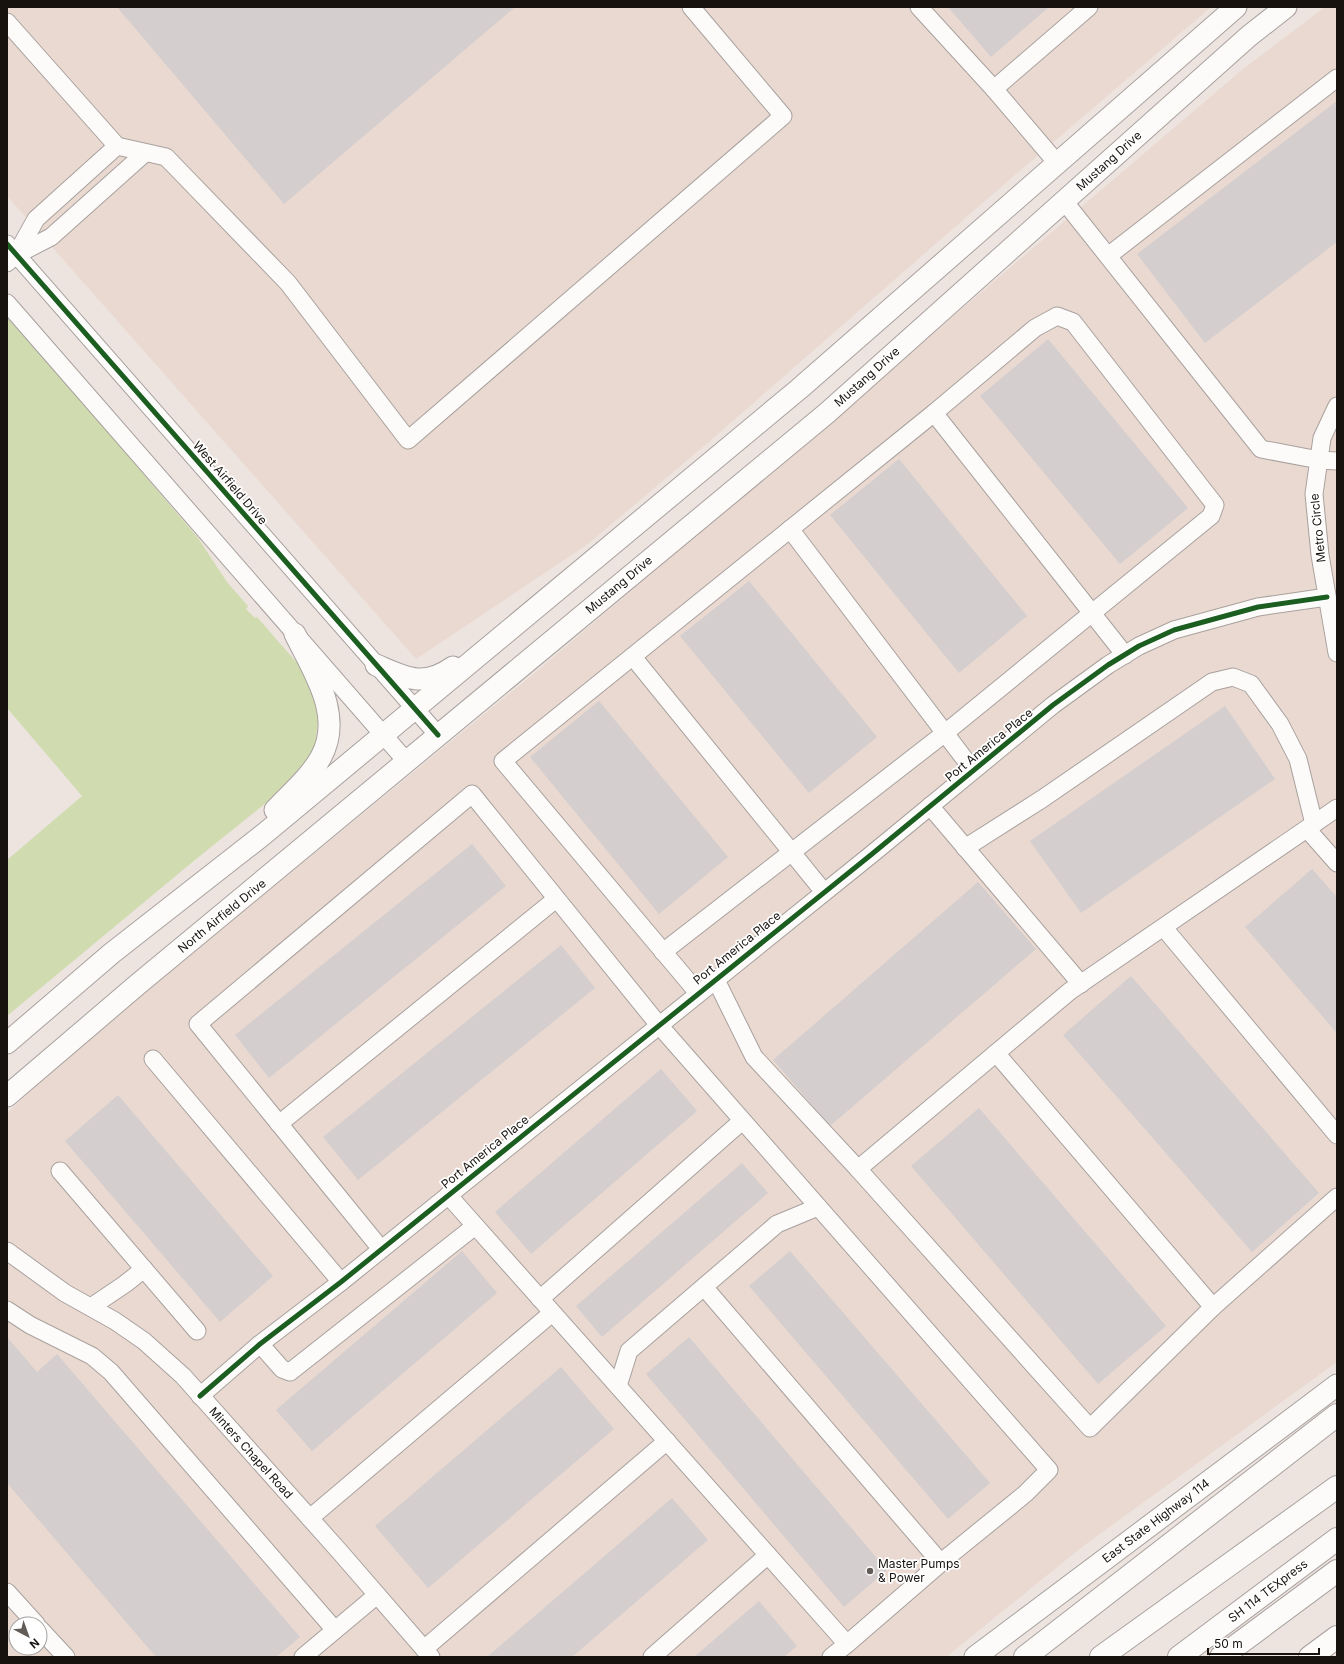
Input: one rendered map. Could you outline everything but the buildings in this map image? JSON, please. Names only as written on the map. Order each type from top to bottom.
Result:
[{"type":"highway","points":[[1025,1657],[1337,1415]]},
{"type":"highway","points":[[1101,1657],[1337,1487]]},
{"type":"highway","name":"SH 114 TEXpress","points":[[1179,1657],[1337,1539]]},
{"type":"highway","name":"SH 114 TEXpress","points":[[1221,1657],[1337,1571]]},
{"type":"highway","points":[[1310,1657],[1337,1637]]},
{"type":"main road","points":[[7,1044],[112,953],[415,709],[800,389],[1236,7]]},
{"type":"main road","name":"Mustang Drive","points":[[438,736],[826,413],[1248,36],[1286,7]]},
{"type":"main road","points":[[376,665],[402,676],[423,680],[442,674],[574,577]]},
{"type":"main road","points":[[212,874],[309,774],[321,757],[330,734],[328,710],[321,686],[295,634]]},
{"type":"main road","name":"North Airfield Drive","points":[[7,1096],[438,736]]},
{"type":"main road","name":"East State Highway 114","points":[[975,1657],[1337,1385]]},
{"type":"street","points":[[7,22],[116,146],[166,157],[288,283],[408,440],[783,116],[691,7]]},
{"type":"street","points":[[919,7],[994,89],[1058,163]]},
{"type":"street","points":[[994,89],[1089,7]]},
{"type":"street","points":[[1108,256],[1337,78]]},
{"type":"street","points":[[10,254],[36,219],[116,146]]},
{"type":"street","points":[[10,254],[51,237],[145,153]]},
{"type":"street","points":[[1064,201],[1261,449],[1319,460],[1337,461]]},
{"type":"street","name":"West Airfield Drive","points":[[10,254],[438,736]]},
{"type":"street","points":[[7,303],[407,762]]},
{"type":"street","points":[[663,952],[945,733],[1211,516],[1215,505],[1073,322],[1057,316],[1035,328],[934,413],[504,761],[663,952],[698,992]]},
{"type":"street","name":"Metro Circle","points":[[1337,406],[1322,438],[1314,494],[1320,555],[1337,653]]},
{"type":"street","points":[[934,413],[1125,655]]},
{"type":"street","points":[[790,530],[973,770]]},
{"type":"street","name":"Port America Place","points":[[200,1396],[260,1344],[341,1282],[658,1024],[930,806],[1053,704],[1125,655],[1174,630],[1226,614],[1258,607],[1327,597]]},
{"type":"street","points":[[633,657],[824,892]]},
{"type":"street","points":[[965,848],[1042,798],[1212,682],[1233,677],[1251,684],[1280,724],[1298,759],[1310,827],[1337,863]]},
{"type":"street","points":[[381,1249],[198,1024],[472,794],[658,1024],[1049,1470],[1025,1494],[941,1563],[831,1657]]},
{"type":"street","points":[[930,806],[1081,984]]},
{"type":"street","points":[[858,1169],[1081,984],[1337,808]]},
{"type":"street","points":[[279,1124],[556,899]]},
{"type":"street","points":[[1164,928],[1337,1135]]},
{"type":"street","points":[[715,978],[754,1057],[858,1169],[1090,1428],[1213,1307],[1337,1197]]},
{"type":"street","points":[[996,1053],[1213,1307]]},
{"type":"street","points":[[153,1059],[341,1282]]},
{"type":"street","points":[[540,1299],[742,1121]]},
{"type":"street","points":[[60,1171],[197,1331]]},
{"type":"street","points":[[448,1195],[847,1644]]},
{"type":"street","points":[[618,1386],[629,1351],[776,1224],[818,1207]]},
{"type":"street","points":[[260,1344],[282,1369],[290,1372],[476,1226]]},
{"type":"street","name":"Minters Chapel Road","points":[[7,1250],[65,1293],[92,1307],[144,1341],[183,1376],[310,1518],[427,1653]]},
{"type":"street","points":[[92,1307],[144,1269]]},
{"type":"street","points":[[704,1287],[941,1563]]},
{"type":"street","points":[[7,1310],[30,1325],[92,1356],[111,1372],[335,1630]]},
{"type":"street","points":[[310,1518],[552,1313]]},
{"type":"street","points":[[427,1653],[667,1441]]},
{"type":"street","points":[[652,1657],[768,1555]]},
{"type":"street","points":[[7,1592],[29,1616]]},
{"type":"street","points":[[303,1657],[376,1595]]},
{"type":"street","points":[[48,1638],[66,1657]]},
{"type":"shaded area","points":[[7,7],[1211,7],[979,206],[710,441],[588,544],[416,659],[7,196]]},
{"type":"shaded area","points":[[1325,7],[1337,7],[1337,1362],[1082,1547],[946,1657],[7,1657],[7,1113],[78,1047],[537,671],[1243,69]]},
{"type":"green space","points":[[7,314],[198,538],[227,582],[248,606],[246,609],[255,618],[257,617],[305,672],[319,712],[315,748],[297,778],[195,860],[7,1016],[7,860],[82,796],[7,708]]},
{"type":"cycle path","points":[[7,244],[438,735]]},
{"type":"cycle path","points":[[200,1396],[260,1344],[341,1282],[872,854],[1053,705],[1108,665],[1139,646],[1174,630],[1258,607],[1327,597]]},
{"type":"place","name":"Master Pumps & Power","points":[[870,1571]]}]
